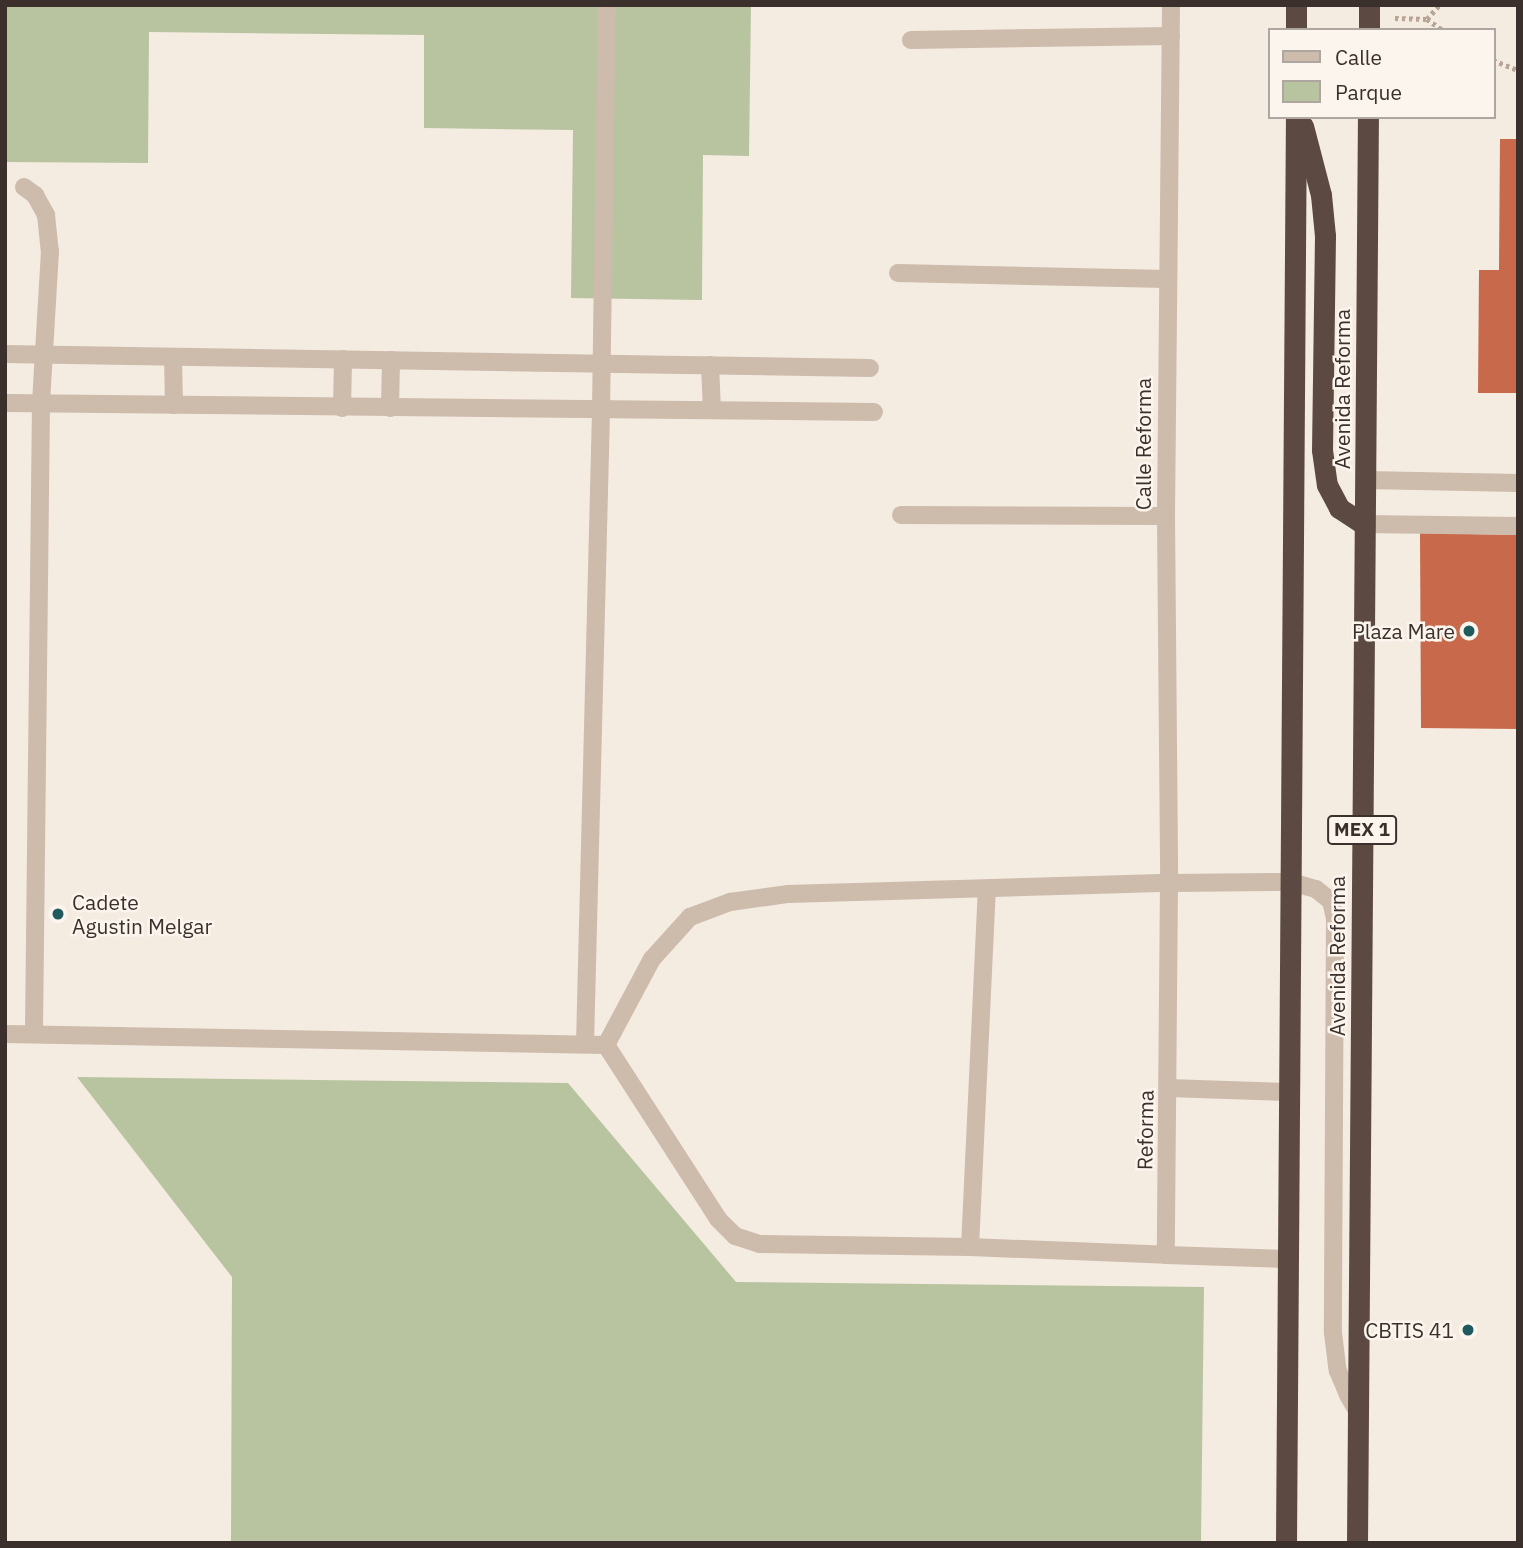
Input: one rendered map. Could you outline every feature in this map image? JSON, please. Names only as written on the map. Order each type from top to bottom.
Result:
[{"type":"highway","points":[[1296,5],[1296,28]]},
{"type":"highway","points":[[1286,1543],[1298,119]]},
{"type":"highway","points":[[1299,119],[1324,215],[1325,300],[1321,390],[1327,485],[1339,509],[1364,524]]},
{"type":"highway","name":"Avenida Reforma","points":[[1357,1543],[1368,119]]},
{"type":"street","points":[[585,1044],[602,364],[607,5]]},
{"type":"street","name":"Calle Reforma","points":[[1169,883],[1166,516],[1171,5]]},
{"type":"street","points":[[911,40],[1171,36]]},
{"type":"street","points":[[24,187],[35,195],[46,215],[50,251],[41,403],[34,1034]]},
{"type":"street","points":[[898,273],[1167,279]]},
{"type":"street","points":[[5,354],[870,368]]},
{"type":"street","points":[[173,357],[174,405]]},
{"type":"street","points":[[341,408],[343,359]]},
{"type":"street","points":[[390,408],[391,360]]},
{"type":"street","points":[[710,365],[712,410]]},
{"type":"street","points":[[5,402],[601,411],[874,412]]},
{"type":"street","points":[[1366,480],[1518,483]]},
{"type":"street","points":[[901,515],[1166,516]]},
{"type":"street","points":[[1364,524],[1518,526]]},
{"type":"street","points":[[606,1045],[652,959],[690,917],[730,902],[788,894],[1169,883],[1305,884],[1331,901],[1335,918],[1333,1333],[1338,1371],[1358,1412]]},
{"type":"street","name":"Reforma","points":[[1166,1255],[1169,883]]},
{"type":"street","points":[[970,1247],[987,890]]},
{"type":"street","points":[[5,1034],[606,1045]]},
{"type":"street","points":[[606,1045],[718,1219],[735,1236],[759,1244],[970,1247],[1288,1259]]},
{"type":"street","points":[[1168,1088],[1290,1092]]},
{"type":"path","points":[[1427,19],[1439,5]]},
{"type":"path","points":[[1369,18],[1427,19],[1440,28]]},
{"type":"path","points":[[1495,61],[1518,70]]},
{"type":"green space","points":[[5,5],[751,5],[749,156],[703,155],[702,300],[571,298],[573,130],[424,128],[424,35],[149,32],[148,163],[5,162]]},
{"type":"green space","points":[[77,1077],[568,1083],[736,1282],[1204,1287],[1201,1543],[231,1543],[232,1277]]},
{"type":"building","points":[[1500,139],[1518,139],[1518,393],[1478,393],[1479,270],[1499,270]]},
{"type":"building","name":"Plaza Mare","points":[[1420,533],[1518,535],[1518,729],[1421,728]]},
{"type":"place","name":"Plaza Mare","points":[[1469,631]]},
{"type":"place","name":"Cadete Agustin Melgar","points":[[58,914]]},
{"type":"place","name":"CBTIS 41","points":[[1468,1330]]}]
